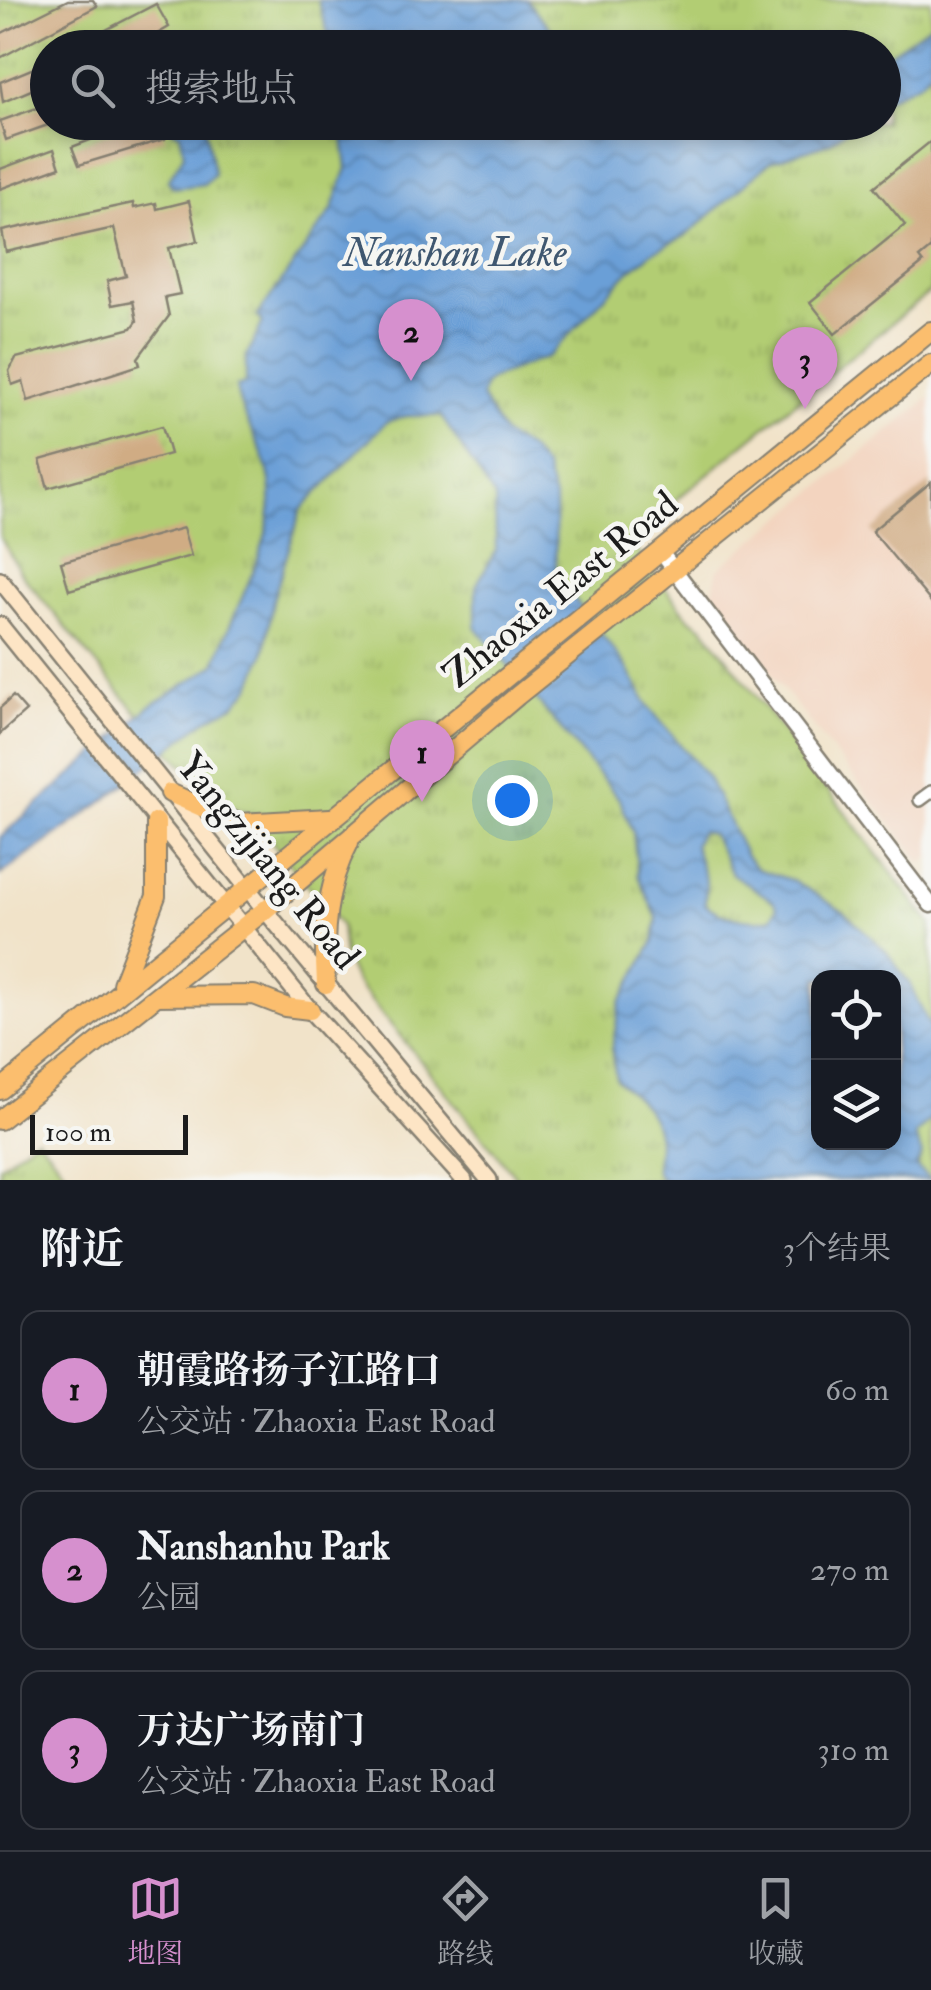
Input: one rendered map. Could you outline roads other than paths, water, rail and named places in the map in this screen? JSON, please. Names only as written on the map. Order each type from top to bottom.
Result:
[{"type":"main road","name":"Zhaoxia East Road","points":[[0,1090],[224,902],[931,331]]},
{"type":"main road","name":"Zhaoxia East Road","points":[[0,1120],[245,926],[517,696],[931,364]]},
{"type":"main road","name":"Yangzijiang Road","points":[[0,580],[264,910],[489,1180]]},
{"type":"main road","name":"Yangzijiang Road","points":[[0,624],[93,746],[245,926],[310,1010],[464,1180]]},
{"type":"main road","points":[[170,793],[238,822],[330,818]]},
{"type":"main road","points":[[119,991],[156,896],[156,822]]},
{"type":"main road","points":[[326,984],[324,927],[333,883],[352,836]]},
{"type":"main road","points":[[157,996],[254,995],[285,1008],[310,1010]]},
{"type":"street","points":[[660,551],[925,885],[931,905]]},
{"type":"water","points":[[318,0],[527,0],[551,30],[327,30]]},
{"type":"water","points":[[931,24],[931,70],[920,82],[901,92],[901,45]]},
{"type":"water","points":[[181,140],[208,140],[214,174],[204,184],[174,188],[168,181],[184,154]]},
{"type":"water","name":"Nanshan Lake","points":[[343,140],[833,140],[770,162],[687,235],[653,252],[628,272],[549,356],[493,378],[485,384],[481,397],[504,435],[529,449],[545,469],[555,502],[556,575],[626,666],[648,706],[708,778],[746,856],[757,869],[794,881],[844,912],[886,951],[900,970],[811,970],[811,1150],[901,1150],[901,972],[931,1029],[931,1119],[915,1135],[922,1154],[916,1166],[930,1180],[662,1180],[656,1172],[655,1125],[646,1108],[616,1079],[612,1049],[620,1003],[654,941],[657,918],[638,876],[633,832],[620,800],[476,627],[476,586],[496,550],[495,498],[441,416],[407,416],[386,422],[301,510],[273,600],[264,654],[251,686],[236,704],[203,722],[104,801],[0,875],[0,837],[149,707],[215,665],[261,550],[271,503],[267,469],[236,386],[246,383],[246,357],[263,322],[257,316],[332,210],[347,168]],"holes":[[[701,831],[712,834],[732,874],[773,901],[777,907],[772,918],[737,918],[705,904],[706,881],[694,845]]]},
{"type":"place","name":"Nanshanhu Park","points":[[411,381]]},
{"type":"place","name":"万达广场南门","points":[[805,409]]},
{"type":"place","name":"朝霞路扬子江路口","points":[[422,802]]}]
